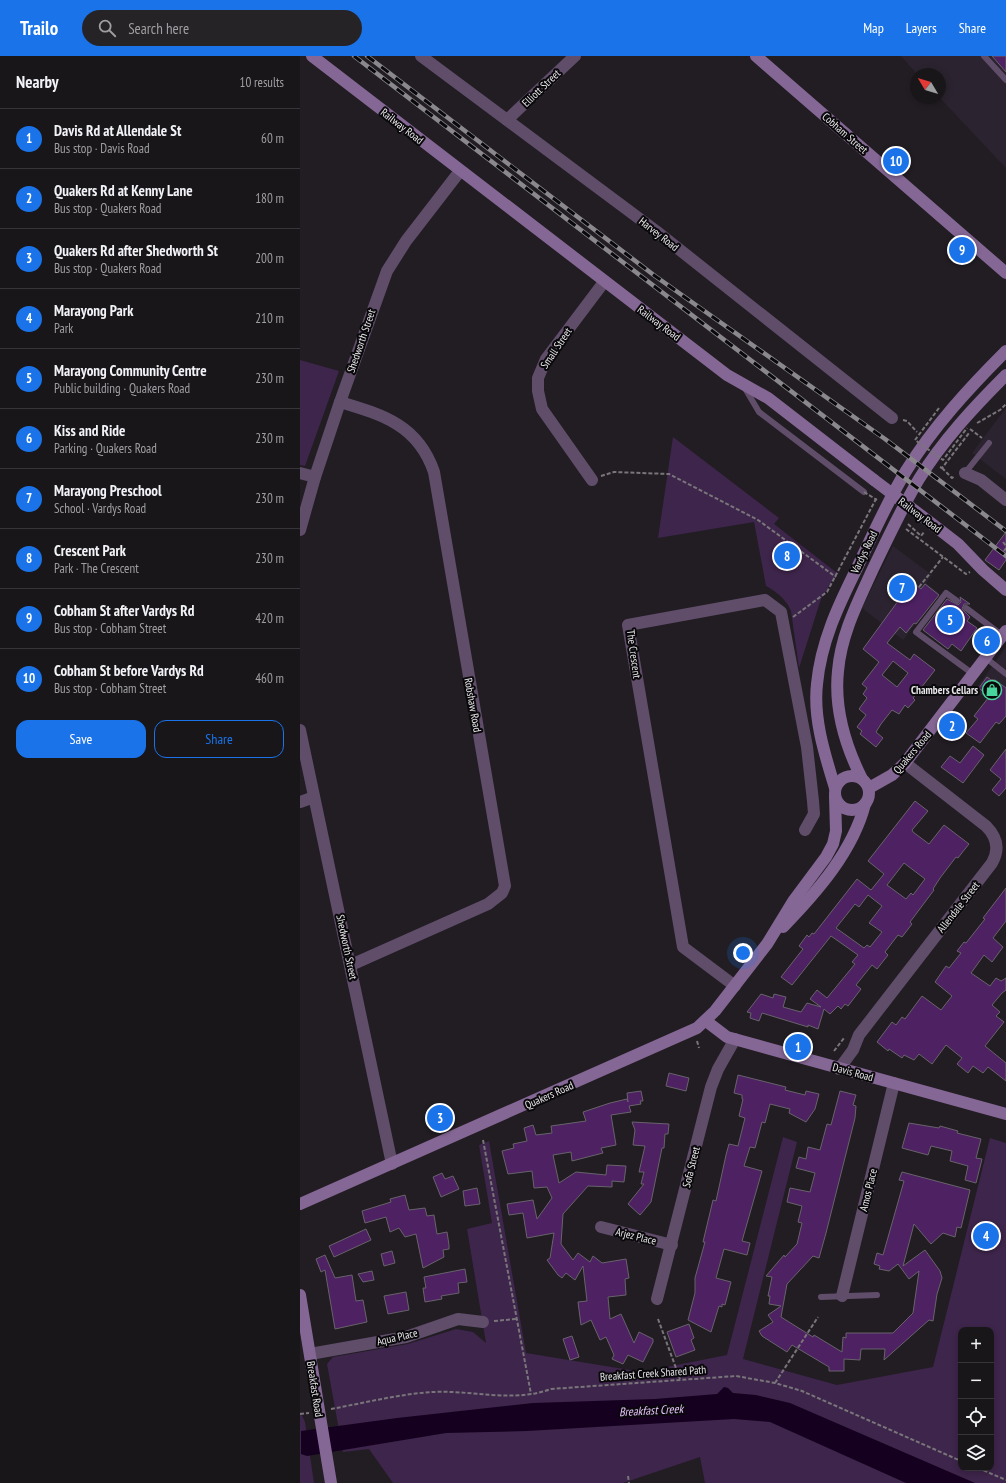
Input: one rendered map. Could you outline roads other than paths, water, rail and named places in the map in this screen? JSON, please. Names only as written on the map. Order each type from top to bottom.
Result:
[{"type":"street","name":"Railway Road","points":[[312,56],[604,282],[741,384],[768,398],[874,480],[926,526],[958,544],[983,570],[1006,590]]},
{"type":"street","name":"Harvey Road","points":[[422,56],[656,231],[892,418]]},
{"type":"street","name":"Elliott Street","points":[[507,120],[574,56]]},
{"type":"street","name":"Cobham Street","points":[[756,56],[1006,273]]},
{"type":"street","name":"Shedworth Street","points":[[300,530],[340,402],[387,271],[406,241],[460,171]]},
{"type":"street","name":"Small Street","points":[[592,480],[542,408],[538,391],[538,378],[546,360],[604,282]]},
{"type":"street","name":"Vardys Road","points":[[835,792],[823,746],[818,717],[817,686],[821,652],[833,618],[885,509],[906,470],[953,408],[1006,351]]},
{"type":"street","name":"Vardys Road","points":[[865,783],[845,739],[838,704],[838,671],[843,636],[898,518],[918,480],[941,446],[963,419],[1006,375]]},
{"type":"street","name":"Robshaw Road","points":[[340,402],[377,413],[398,424],[414,438],[430,459],[434,472],[505,886],[502,893],[488,904],[351,965]]},
{"type":"street","points":[[965,472],[982,480],[1006,500]]},
{"type":"street","points":[[300,473],[315,478]]},
{"type":"street","name":"The Crescent","points":[[735,986],[683,947],[628,625],[765,600],[781,612],[807,747],[814,801],[814,814],[805,830]]},
{"type":"street","name":"Quakers Road","points":[[865,783],[892,776],[905,763],[1004,634]]},
{"type":"street","name":"Shedworth Street","points":[[300,730],[392,1164]]},
{"type":"street","name":"Allendale Street","points":[[839,1069],[852,1050],[859,1035],[992,863],[997,853],[993,833],[986,826],[905,763]]},
{"type":"street","points":[[846,776],[857,776],[865,783],[868,799],[865,804],[856,810],[845,809],[840,806],[835,792],[838,783],[846,776]]},
{"type":"street","name":"Quakers Road","points":[[300,1204],[684,1035],[706,1021],[767,944],[794,900],[819,868],[833,844],[836,831],[835,792]]},
{"type":"street","points":[[300,802],[314,798]]},
{"type":"street","name":"Quakers Road","points":[[767,944],[802,907],[836,864],[858,825],[865,804]]},
{"type":"street","name":"Davis Road","points":[[706,1021],[720,1033],[735,1039],[1006,1114]]},
{"type":"street","name":"Sofa Street","points":[[657,1298],[672,1245],[711,1087],[718,1069],[735,1039]]},
{"type":"street","name":"Amos Place","points":[[842,1296],[894,1084]]},
{"type":"street","name":"Arjez Place","points":[[601,1227],[672,1245]]},
{"type":"street","name":"Breakfast Road","points":[[300,1295],[331,1483]]},
{"type":"street","name":"Aqua Place","points":[[310,1354],[406,1337],[458,1319],[483,1322]]},
{"type":"lane","points":[[984,56],[1006,80]]},
{"type":"lane","points":[[741,384],[751,396],[753,404],[759,412],[864,492]]},
{"type":"lane","points":[[965,472],[988,443]]},
{"type":"lane","points":[[957,601],[946,593],[916,632],[973,674]]},
{"type":"lane","points":[[966,608],[1004,634]]},
{"type":"lane","points":[[986,658],[1006,674]]},
{"type":"lane","points":[[821,1297],[877,1294]]},
{"type":"water","name":"Breakfast Creek","points":[[724,1387],[728,1388],[733,1393],[756,1395],[790,1403],[975,1483],[906,1483],[770,1422],[734,1419],[527,1431],[446,1433],[307,1456],[301,1454],[301,1431],[397,1418],[533,1403],[655,1399],[717,1394]]},
{"type":"railway","points":[[354,56],[1006,556]]},
{"type":"railway","points":[[367,56],[655,276],[885,439],[1006,531]]},
{"type":"place","name":"Cobham St before Vardys Rd","points":[[896,161]]},
{"type":"place","name":"Cobham St after Vardys Rd","points":[[962,250]]},
{"type":"place","name":"Crescent Park","points":[[787,556]]},
{"type":"place","name":"Marayong Preschool","points":[[902,588]]},
{"type":"place","name":"Marayong Community Centre","points":[[950,620]]},
{"type":"place","name":"Kiss and Ride","points":[[987,641]]},
{"type":"place","name":"Chambers Cellars","points":[[992,690]]},
{"type":"place","name":"Quakers Rd at Kenny Lane","points":[[952,726]]},
{"type":"place","name":"Davis Rd at Allendale St","points":[[798,1047]]},
{"type":"place","name":"Quakers Rd after Shedworth St","points":[[440,1118]]},
{"type":"place","name":"Marayong Park","points":[[986,1236]]}]
